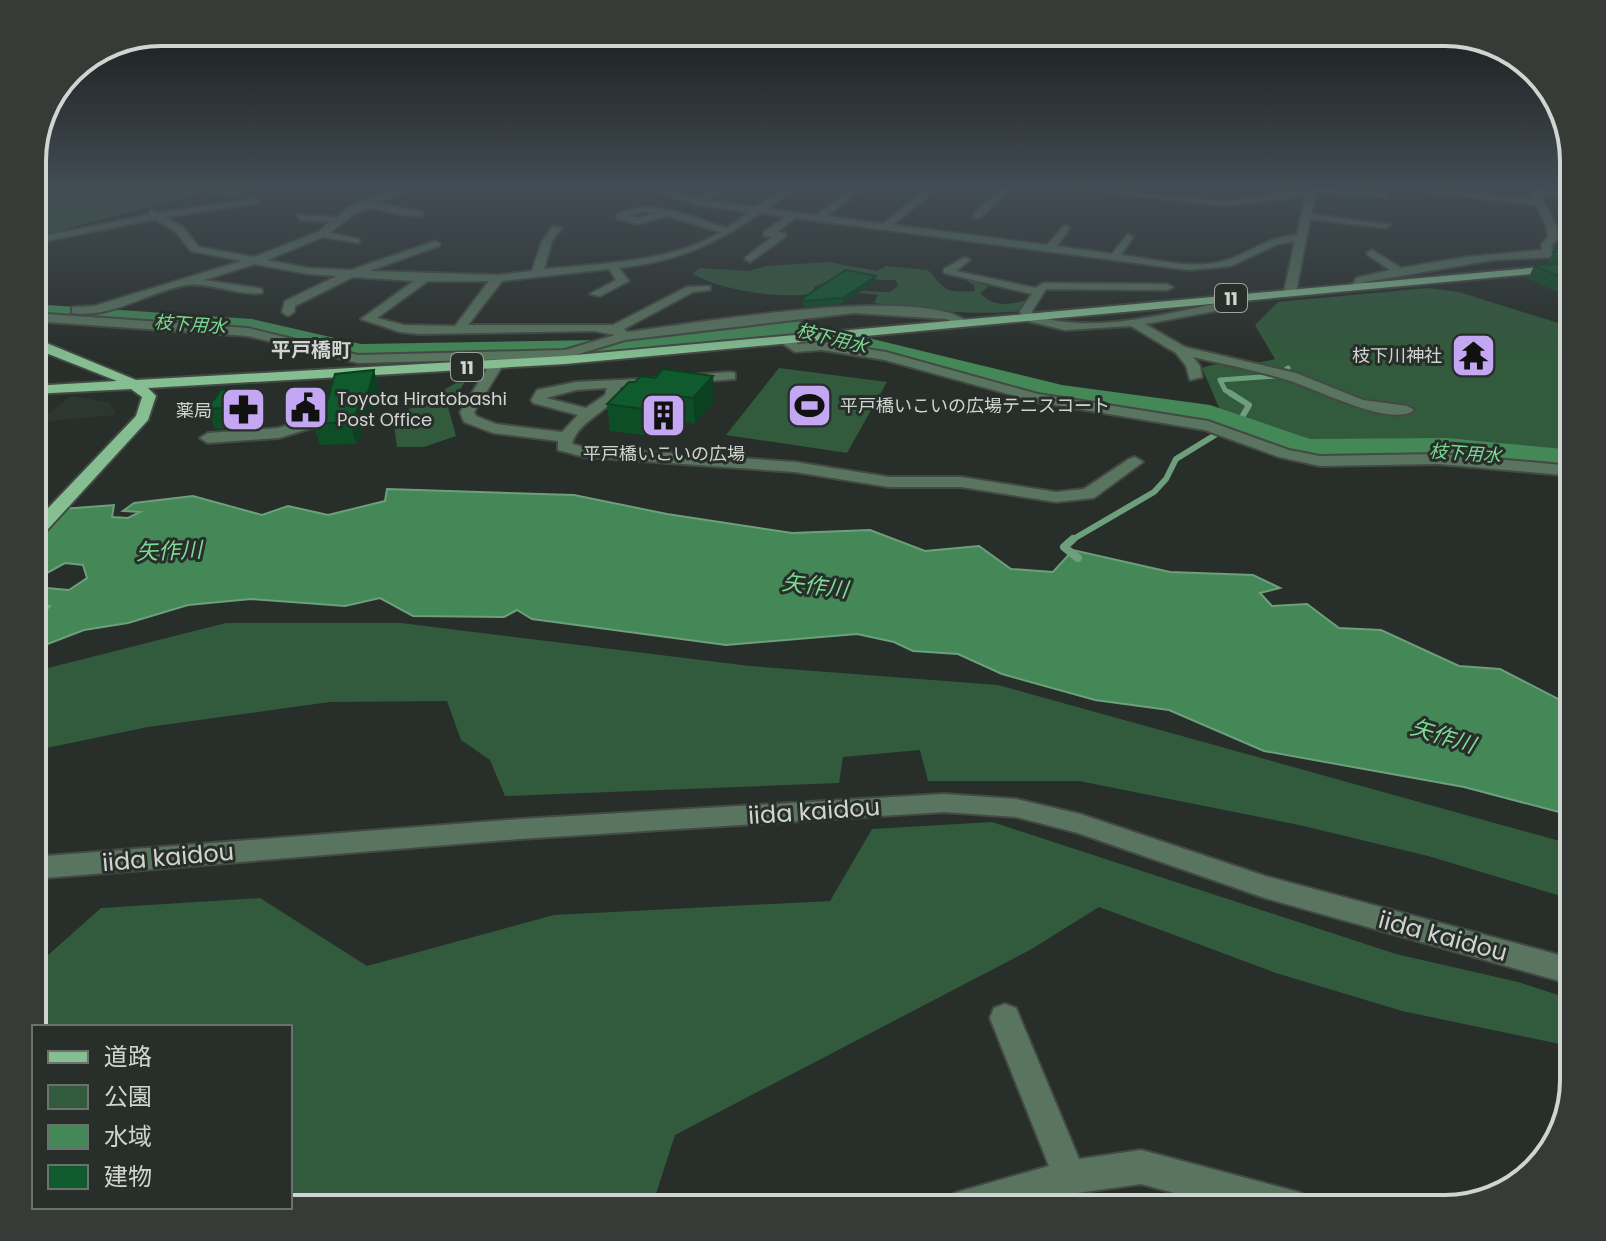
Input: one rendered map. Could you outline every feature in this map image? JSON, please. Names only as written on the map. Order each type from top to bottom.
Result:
[{"type":"main road","name":"11","points":[[46,389],[496,365],[568,356],[790,340],[1560,268]]},
{"type":"main road","points":[[46,349],[137,383],[149,396],[143,417],[46,521]]},
{"type":"street","points":[[192,245],[195,249],[254,261],[348,275],[425,278],[498,278],[612,265],[704,245]]},
{"type":"street","points":[[46,309],[95,310],[254,261],[295,245]]},
{"type":"street","points":[[288,312],[289,304],[305,294],[432,245]]},
{"type":"street","points":[[537,273],[546,245]]},
{"type":"street","points":[[750,259],[768,245]]},
{"type":"street","points":[[1013,245],[1189,267],[1229,263],[1265,245]]},
{"type":"street","points":[[1049,250],[1053,245]]},
{"type":"street","points":[[1114,258],[1123,245]]},
{"type":"street","points":[[1290,292],[1301,245]]},
{"type":"street","points":[[1546,245],[1548,252]]},
{"type":"street","points":[[1450,247],[1475,259]]},
{"type":"street","points":[[1358,286],[1360,280],[1448,263],[1560,252]]},
{"type":"street","points":[[1372,253],[1399,272]]},
{"type":"street","points":[[1086,266],[1094,256]]},
{"type":"street","points":[[1434,256],[1448,263]]},
{"type":"street","points":[[965,260],[948,271],[1039,292]]},
{"type":"street","points":[[1150,281],[1158,264]]},
{"type":"street","points":[[596,294],[623,281],[612,265]]},
{"type":"street","points":[[425,278],[367,319],[404,329],[594,327],[619,333],[854,309],[949,316],[963,323]]},
{"type":"street","points":[[459,329],[498,278]]},
{"type":"street","points":[[186,281],[258,291]]},
{"type":"street","points":[[1167,287],[1043,286],[1026,311],[1027,317],[1065,325],[1135,323],[1222,306],[1239,298]]},
{"type":"street","points":[[46,318],[248,332],[358,359],[568,356],[619,333],[691,289],[706,288]]},
{"type":"street","points":[[1135,323],[1181,350],[1284,374],[1360,404],[1407,410]]},
{"type":"street","points":[[790,340],[795,348],[822,346],[886,356],[1037,398],[1224,431],[1285,454],[1320,461],[1438,459],[1560,470]]},
{"type":"street","points":[[1181,350],[1193,366],[1195,377]]},
{"type":"street","points":[[496,365],[467,412],[469,419],[493,428],[566,437]]},
{"type":"street","points":[[208,438],[279,433],[320,421],[341,372]]},
{"type":"street","points":[[589,413],[538,400],[542,393],[576,386],[730,376]]},
{"type":"street","points":[[616,383],[611,397],[589,413],[566,437],[564,447],[584,452],[795,467],[889,482],[970,482],[1056,497],[1088,494],[1135,462]]},
{"type":"street","name":"iida kaidou","points":[[46,867],[505,830],[944,803],[1016,808],[1080,824],[1265,887],[1560,968]]},
{"type":"street","points":[[1005,1018],[1070,1177]]},
{"type":"street","points":[[1007,1195],[1070,1177],[1141,1167],[1246,1195]]},
{"type":"shaded area","points":[[71,396],[109,402],[116,415],[46,421],[46,416]]},
{"type":"green space","points":[[828,262],[877,271],[886,266],[928,270],[943,286],[958,292],[975,291],[974,285],[963,278],[984,280],[988,287],[980,293],[992,302],[1033,299],[1023,311],[948,312],[874,303],[878,295],[833,290],[890,292],[898,286],[896,280],[837,280],[814,287],[814,293],[786,295],[735,289],[693,274],[699,268],[748,271],[767,266]]},
{"type":"green space","points":[[1428,288],[1459,292],[1560,324],[1560,455],[1457,445],[1359,451],[1304,448],[1282,441],[1220,410],[1202,368],[1275,359],[1255,325],[1278,302]]},
{"type":"green space","points":[[779,368],[887,382],[847,453],[726,435]]},
{"type":"green space","points":[[465,382],[448,407],[456,436],[424,447],[397,447],[393,418],[456,383]]},
{"type":"green space","points":[[226,623],[401,623],[750,666],[998,685],[1560,841],[1560,896],[1428,856],[1299,825],[1079,781],[928,781],[920,750],[843,757],[839,783],[505,796],[490,760],[461,740],[447,701],[330,702],[148,727],[46,748],[46,668]]},
{"type":"green space","points":[[992,822],[1396,954],[1518,982],[1560,996],[1560,1044],[1402,1011],[1276,973],[1099,907],[1030,950],[675,1135],[656,1195],[292,1195],[292,1025],[46,1025],[46,957],[101,908],[260,898],[367,966],[554,915],[830,901],[872,829]]},
{"type":"water","name":"矢作川","points":[[387,489],[574,495],[667,514],[792,533],[870,530],[925,551],[979,546],[1011,569],[1053,572],[1073,550],[1170,572],[1253,575],[1280,588],[1260,593],[1272,606],[1307,604],[1339,628],[1381,630],[1459,666],[1500,669],[1560,700],[1560,812],[1464,787],[1264,751],[1169,710],[1095,700],[1002,674],[958,654],[913,651],[894,642],[857,634],[726,645],[532,619],[517,610],[504,617],[413,616],[380,598],[345,606],[251,599],[188,605],[128,623],[84,630],[46,645],[46,610],[50,606],[46,605],[46,588],[69,590],[87,578],[83,565],[65,563],[46,573],[46,509],[114,505],[112,517],[128,518],[140,512],[123,511],[134,503],[193,496],[262,515],[288,506],[328,515],[385,501]]},
{"type":"building","points":[[1560,263],[1560,276],[1534,266]]},
{"type":"building","points":[[846,270],[876,276],[843,298],[804,301],[803,298]]},
{"type":"building","points":[[663,369],[713,376],[693,398],[678,396],[664,412],[607,404],[629,382],[635,382],[641,376],[655,378]]},
{"type":"building","points":[[374,370],[369,390],[350,422],[313,424],[327,402],[335,374]]},
{"type":"building","points":[[252,386],[239,407],[207,409],[221,390]]},
{"type":"waterway","name":"枝下用水","points":[[46,314],[252,328],[361,354],[598,350],[782,326],[1062,396],[1210,416],[1306,451],[1446,450],[1560,461]]},
{"type":"waterway","points":[[1234,395],[1225,390],[1220,380],[1276,376],[1288,368]]},
{"type":"waterway","points":[[1072,540],[1154,492],[1166,479],[1176,459],[1241,419],[1249,405],[1230,393]]},
{"type":"waterway","points":[[1072,540],[1064,547],[1078,558]]},
{"type":"place","name":"枝下川神社","points":[[1473,355]]},
{"type":"place","name":"平戸橋いこいの広場テニスコート","points":[[809,405]]},
{"type":"place","name":"Toyota Hiratobashi Post Office","points":[[306,408]]},
{"type":"place","name":"薬局","points":[[243,410]]},
{"type":"place","name":"平戸橋いこいの広場","points":[[664,415]]},
{"type":"district","name":"平戸橋町","points":[[311,350]]}]
